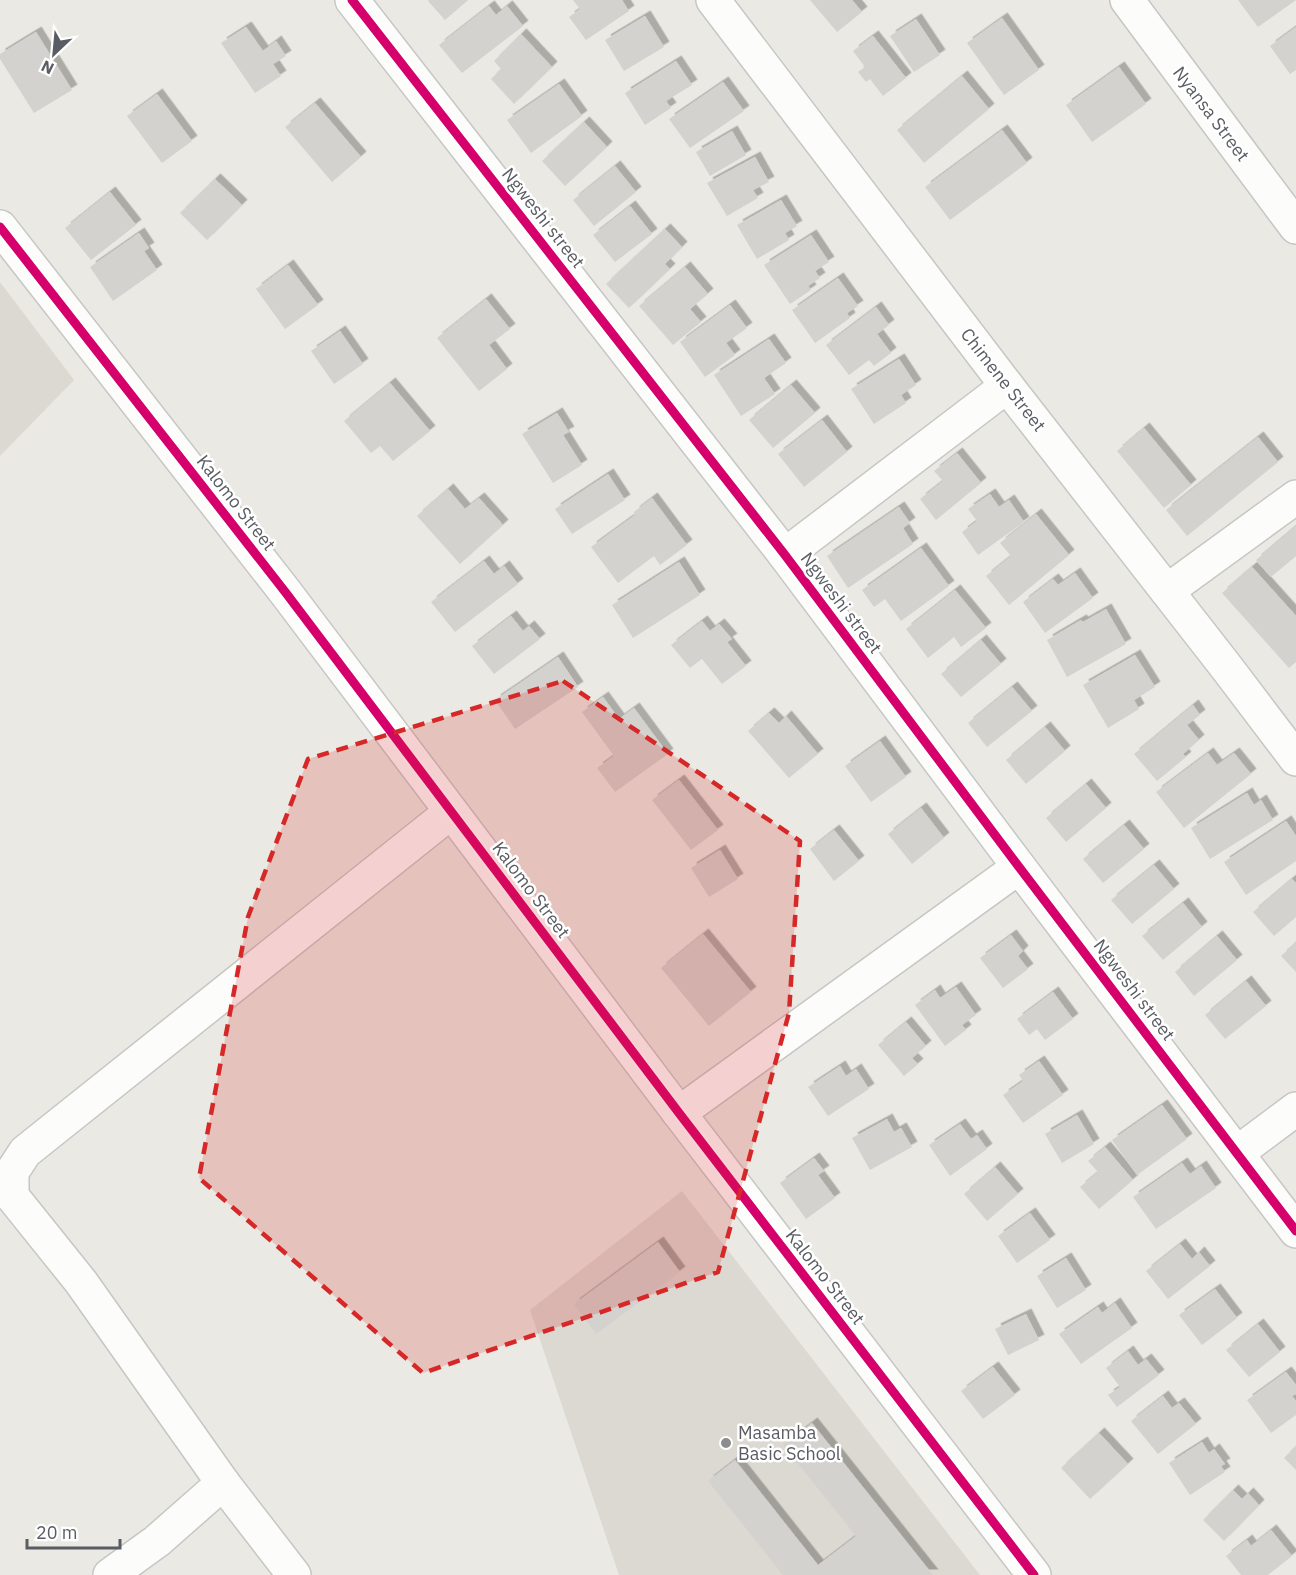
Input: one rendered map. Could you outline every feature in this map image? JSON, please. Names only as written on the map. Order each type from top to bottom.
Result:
[{"type":"street","name":"Ngweshi street","points":[[352,0],[784,555],[1296,1231]]},
{"type":"street","name":"Chimene Street","points":[[713,0],[1007,386],[1296,759]]},
{"type":"street","name":"Nyansa Street","points":[[1127,0],[1296,227]]},
{"type":"street","name":"Kalomo Street","points":[[0,227],[286,593],[679,1113],[1034,1575]]},
{"type":"street","points":[[784,555],[1007,386]]},
{"type":"street","points":[[1167,591],[1296,496]]},
{"type":"street","points":[[294,1575],[223,1483],[81,1282],[12,1196],[12,1172],[25,1152],[451,812]]},
{"type":"street","points":[[679,1113],[1019,867]]},
{"type":"street","points":[[1238,1153],[1296,1109]]},
{"type":"street","points":[[110,1575],[157,1541],[223,1483]]},
{"type":"highlighted area","points":[[563,681],[800,841],[789,1013],[718,1272],[423,1373],[199,1178],[248,917],[308,759]]},
{"type":"shaded area","points":[[0,282],[74,380],[0,456]]},
{"type":"shaded area","name":"Masamba Basic School","points":[[682,1191],[980,1575],[619,1575],[530,1310]]},
{"type":"building","points":[[429,0],[468,0],[445,20]]},
{"type":"building","points":[[573,0],[622,0],[629,11],[586,40],[569,17],[580,9]]},
{"type":"building","points":[[810,0],[852,0],[862,12],[837,32]]},
{"type":"building","points":[[1238,0],[1296,0],[1258,27]]},
{"type":"building","points":[[489,6],[496,15],[507,6],[523,26],[462,73],[439,45]]},
{"type":"building","points":[[645,16],[664,47],[624,71],[605,40]]},
{"type":"building","points":[[1002,18],[1039,70],[1004,95],[967,43]]},
{"type":"building","points":[[916,19],[940,55],[914,72],[890,36]]},
{"type":"building","points":[[246,27],[263,51],[276,41],[286,56],[273,64],[281,76],[255,93],[221,43]]},
{"type":"building","points":[[1296,27],[1296,70],[1290,74],[1270,46]]},
{"type":"building","points":[[36,32],[72,90],[34,113],[0,59],[0,54]]},
{"type":"building","points":[[521,34],[552,67],[514,104],[491,79],[501,69],[494,61]]},
{"type":"building","points":[[873,36],[906,78],[883,96],[870,79],[866,82],[858,72],[865,67],[853,51]]},
{"type":"building","points":[[676,61],[692,85],[666,101],[671,108],[645,125],[625,93]]},
{"type":"building","points":[[1119,67],[1146,104],[1092,142],[1066,105]]},
{"type":"building","points":[[962,76],[989,109],[924,163],[897,130]]},
{"type":"building","points":[[723,82],[744,111],[690,148],[669,119]]},
{"type":"building","points":[[559,84],[582,116],[531,153],[507,120]]},
{"type":"building","points":[[157,94],[192,141],[162,163],[127,116]]},
{"type":"building","points":[[315,103],[361,157],[332,182],[285,127]]},
{"type":"building","points":[[584,122],[607,147],[565,186],[542,161]]},
{"type":"building","points":[[1002,130],[1027,163],[950,220],[925,187]]},
{"type":"building","points":[[732,131],[746,155],[710,176],[696,152]]},
{"type":"building","points":[[755,157],[769,182],[753,190],[758,198],[727,216],[707,183]]},
{"type":"building","points":[[615,166],[636,192],[594,226],[573,200]]},
{"type":"building","points":[[215,179],[242,205],[207,240],[180,213]]},
{"type":"building","points":[[110,192],[136,225],[91,260],[65,228]]},
{"type":"building","points":[[781,200],[797,226],[785,233],[789,240],[757,259],[737,225]]},
{"type":"building","points":[[630,206],[652,234],[615,262],[593,235]]},
{"type":"building","points":[[665,229],[682,247],[665,264],[670,269],[629,308],[606,284]]},
{"type":"building","points":[[139,233],[149,248],[144,251],[157,270],[113,301],[90,267]]},
{"type":"building","points":[[811,235],[829,262],[815,271],[820,278],[808,286],[811,290],[790,304],[764,265]]},
{"type":"building","points":[[288,265],[318,305],[285,329],[256,289]]},
{"type":"building","points":[[685,267],[708,294],[690,309],[701,322],[673,345],[639,306]]},
{"type":"building","points":[[838,278],[858,306],[847,313],[850,318],[815,343],[792,310]]},
{"type":"building","points":[[486,299],[510,329],[489,345],[507,369],[479,391],[437,338]]},
{"type":"building","points":[[730,305],[747,328],[726,343],[735,355],[705,377],[680,342]]},
{"type":"building","points":[[876,307],[889,325],[877,334],[891,353],[874,366],[869,360],[849,375],[826,345]]},
{"type":"building","points":[[340,331],[363,364],[334,384],[311,351]]},
{"type":"building","points":[[769,339],[786,363],[764,378],[775,394],[741,416],[714,375]]},
{"type":"building","points":[[899,359],[916,385],[901,395],[906,403],[874,424],[851,389]]},
{"type":"building","points":[[390,383],[430,431],[393,461],[380,446],[371,453],[344,421]]},
{"type":"building","points":[[791,385],[815,413],[773,448],[749,420]]},
{"type":"building","points":[[557,413],[569,432],[563,435],[582,465],[553,483],[522,434]]},
{"type":"building","points":[[822,420],[847,452],[804,487],[778,454]]},
{"type":"building","points":[[1144,428],[1191,485],[1164,508],[1117,451]]},
{"type":"building","points":[[1258,437],[1278,462],[1187,536],[1166,510]]},
{"type":"building","points":[[957,453],[981,483],[936,520],[920,499],[943,481],[934,471]]},
{"type":"building","points":[[608,474],[625,500],[572,534],[555,509]]},
{"type":"building","points":[[448,489],[465,509],[479,498],[503,525],[460,564],[417,516]]},
{"type":"building","points":[[990,494],[999,507],[1009,500],[1024,522],[978,555],[962,532],[977,521],[968,509]]},
{"type":"building","points":[[652,498],[687,545],[660,565],[654,556],[618,583],[591,547],[635,515],[634,512]]},
{"type":"building","points":[[899,507],[910,523],[903,528],[913,544],[848,588],[827,556]]},
{"type":"building","points":[[1036,514],[1069,555],[1009,605],[986,576],[1011,556],[1000,543]]},
{"type":"building","points":[[1296,526],[1296,556],[1271,577],[1256,560]]},
{"type":"building","points":[[921,548],[949,586],[901,621],[885,599],[874,607],[862,590]]},
{"type":"building","points":[[484,561],[494,574],[504,566],[518,584],[455,632],[431,602]]},
{"type":"building","points":[[679,562],[700,595],[633,638],[612,605]]},
{"type":"building","points":[[1252,567],[1296,616],[1296,662],[1289,668],[1222,593]]},
{"type":"building","points":[[1075,573],[1093,598],[1045,633],[1023,602],[1053,579],[1058,585]]},
{"type":"building","points":[[955,590],[986,628],[961,647],[954,637],[928,658],[906,629]]},
{"type":"building","points":[[1106,609],[1126,644],[1067,677],[1047,640],[1081,620],[1083,622]]},
{"type":"building","points":[[511,616],[523,631],[529,626],[540,639],[494,674],[472,646]]},
{"type":"building","points":[[702,621],[710,631],[719,624],[732,639],[727,642],[746,666],[722,684],[702,659],[690,668],[671,645]]},
{"type":"building","points":[[981,640],[1001,664],[961,697],[941,674]]},
{"type":"building","points":[[1135,655],[1155,687],[1134,700],[1139,709],[1108,728],[1083,685]]},
{"type":"building","points":[[558,657],[578,687],[515,729],[495,700]]},
{"type":"building","points":[[1012,687],[1032,711],[987,747],[968,723]]},
{"type":"building","points":[[603,697],[619,719],[634,708],[668,754],[615,792],[597,768],[614,756],[582,712]]},
{"type":"building","points":[[1193,705],[1200,715],[1187,725],[1199,740],[1183,754],[1186,757],[1157,781],[1134,754]]},
{"type":"building","points":[[769,713],[779,723],[786,716],[818,754],[789,778],[748,731]]},
{"type":"building","points":[[1045,727],[1065,751],[1026,784],[1006,760]]},
{"type":"building","points":[[880,741],[906,777],[871,802],[845,766]]},
{"type":"building","points":[[1208,753],[1217,765],[1234,753],[1251,774],[1184,828],[1156,792]]},
{"type":"building","points":[[679,780],[718,830],[691,850],[652,800]]},
{"type":"building","points":[[1086,784],[1106,808],[1066,842],[1046,818]]},
{"type":"building","points":[[1247,793],[1254,805],[1261,800],[1273,820],[1210,859],[1191,828]]},
{"type":"building","points":[[921,808],[944,838],[912,864],[888,834]]},
{"type":"building","points":[[1286,821],[1296,836],[1296,861],[1246,895],[1224,862]]},
{"type":"building","points":[[1124,825],[1144,849],[1103,883],[1083,859]]},
{"type":"building","points":[[834,830],[859,861],[834,881],[810,849]]},
{"type":"building","points":[[720,850],[738,879],[709,897],[691,868]]},
{"type":"building","points":[[1154,865],[1174,889],[1132,924],[1111,900]]},
{"type":"building","points":[[1292,879],[1296,883],[1296,917],[1274,936],[1253,912]]},
{"type":"building","points":[[1183,903],[1202,927],[1163,960],[1142,936]]},
{"type":"building","points":[[703,934],[751,992],[709,1026],[661,968]]},
{"type":"building","points":[[1011,935],[1023,951],[1018,956],[1028,969],[1003,988],[980,958]]},
{"type":"building","points":[[1217,936],[1237,960],[1194,996],[1175,972]]},
{"type":"building","points":[[1296,943],[1296,972],[1281,956]]},
{"type":"building","points":[[1246,981],[1266,1006],[1225,1039],[1205,1015]]},
{"type":"building","points":[[956,987],[976,1015],[962,1025],[966,1030],[945,1046],[915,1005],[935,990],[940,998]]},
{"type":"building","points":[[1053,992],[1073,1019],[1045,1040],[1037,1029],[1029,1035],[1017,1019]]},
{"type":"building","points":[[906,1022],[926,1046],[912,1058],[918,1064],[904,1076],[878,1045]]},
{"type":"building","points":[[1039,1061],[1063,1095],[1023,1123],[1003,1095],[1023,1081],[1019,1075]]},
{"type":"building","points":[[840,1066],[846,1076],[856,1069],[869,1089],[828,1116],[808,1087]]},
{"type":"building","points":[[1162,1105],[1187,1139],[1137,1175],[1112,1140]]},
{"type":"building","points":[[1077,1115],[1094,1144],[1062,1163],[1045,1134]]},
{"type":"building","points":[[887,1119],[894,1132],[901,1128],[912,1147],[870,1170],[852,1138]]},
{"type":"building","points":[[960,1124],[971,1139],[977,1135],[987,1149],[950,1176],[929,1145]]},
{"type":"building","points":[[1105,1147],[1133,1180],[1099,1209],[1080,1187],[1098,1172],[1088,1161]]},
{"type":"building","points":[[814,1158],[824,1171],[818,1175],[835,1198],[806,1219],[780,1183]]},
{"type":"building","points":[[1182,1163],[1190,1174],[1201,1166],[1216,1188],[1156,1229],[1133,1197]]},
{"type":"building","points":[[995,1167],[1018,1194],[987,1221],[964,1194]]},
{"type":"building","points":[[1030,1213],[1050,1240],[1017,1263],[998,1236]]},
{"type":"building","points":[[658,1242],[680,1272],[596,1334],[574,1304]]},
{"type":"building","points":[[1180,1244],[1192,1259],[1199,1252],[1210,1266],[1168,1299],[1146,1271]]},
{"type":"building","points":[[1066,1258],[1086,1290],[1057,1308],[1037,1276]]},
{"type":"building","points":[[1215,1289],[1237,1318],[1202,1345],[1179,1315]]},
{"type":"building","points":[[1115,1303],[1132,1328],[1081,1364],[1059,1334],[1098,1307],[1102,1313]]},
{"type":"building","points":[[1026,1314],[1039,1340],[1008,1355],[995,1329]]},
{"type":"building","points":[[1258,1324],[1280,1352],[1249,1377],[1226,1350]]},
{"type":"building","points":[[1128,1351],[1138,1365],[1146,1359],[1159,1375],[1117,1407],[1108,1395],[1120,1387],[1106,1368]]},
{"type":"building","points":[[993,1367],[1015,1395],[983,1419],[961,1391]]},
{"type":"building","points":[[1286,1372],[1296,1385],[1296,1394],[1292,1396],[1296,1401],[1296,1415],[1271,1433],[1247,1400]]},
{"type":"building","points":[[1163,1396],[1172,1408],[1179,1403],[1196,1424],[1158,1454],[1131,1421]]},
{"type":"building","points":[[812,1423],[933,1575],[783,1575],[708,1481],[735,1460],[818,1565],[856,1536],[783,1445]]},
{"type":"building","points":[[1099,1433],[1128,1464],[1090,1499],[1061,1468]]},
{"type":"building","points":[[1202,1442],[1209,1453],[1214,1449],[1225,1464],[1221,1466],[1225,1472],[1190,1495],[1169,1463]]},
{"type":"building","points":[[1296,1446],[1296,1470],[1284,1458]]},
{"type":"building","points":[[1233,1490],[1242,1499],[1248,1493],[1259,1505],[1224,1541],[1203,1520]]},
{"type":"building","points":[[1271,1530],[1292,1556],[1268,1575],[1241,1575],[1226,1556],[1247,1540],[1251,1546]]},
{"type":"cycle path","points":[[352,0],[785,555],[1296,1231]]},
{"type":"cycle path","points":[[0,227],[286,593],[679,1113],[1034,1575]]},
{"type":"place","name":"Masamba Basic School","points":[[726,1443]]}]
